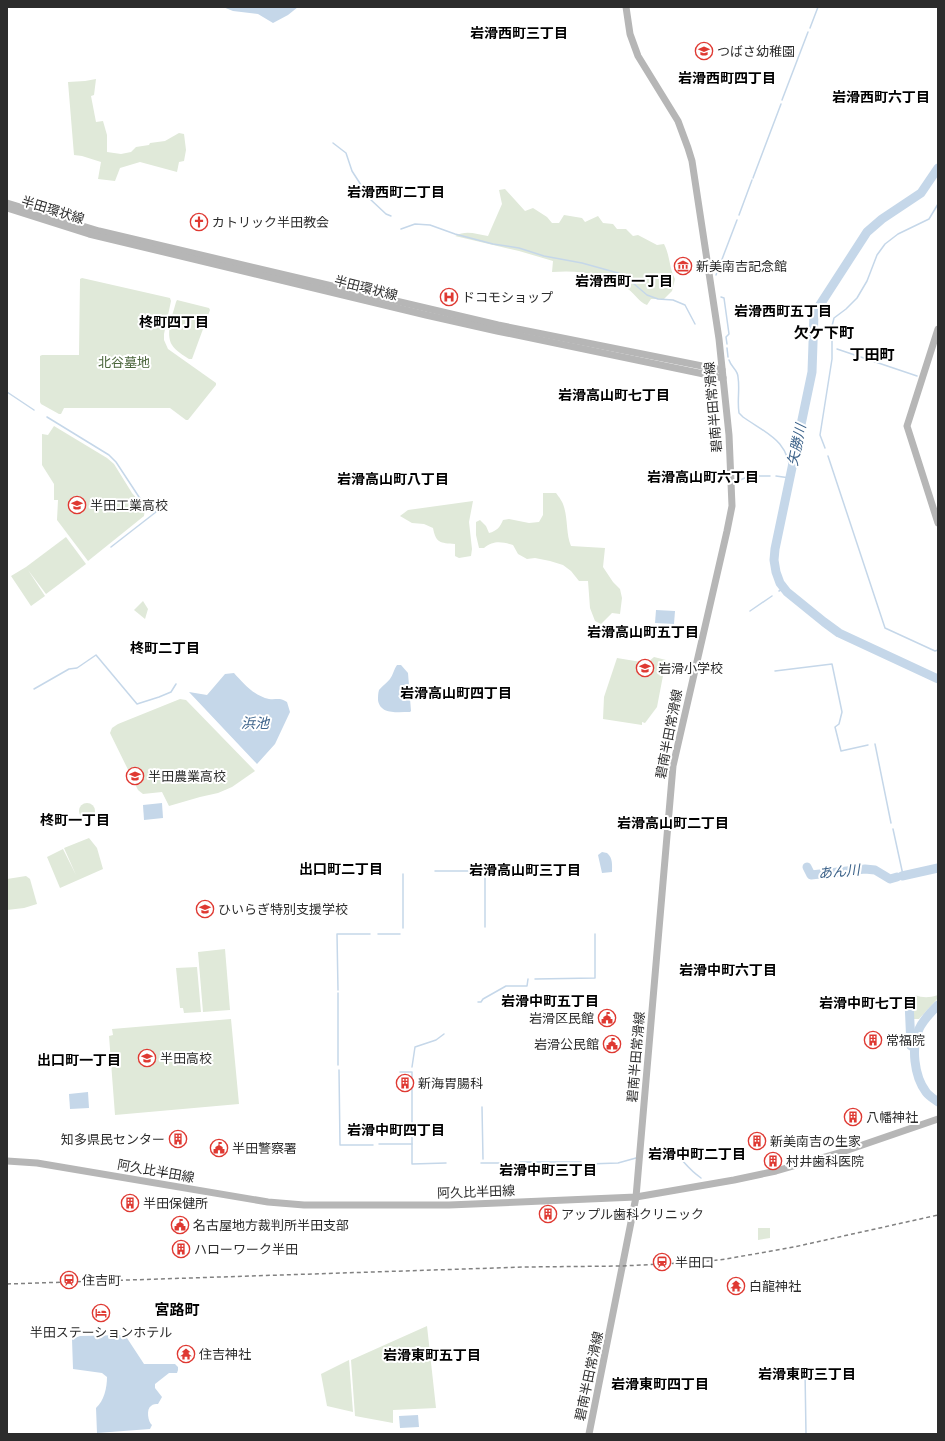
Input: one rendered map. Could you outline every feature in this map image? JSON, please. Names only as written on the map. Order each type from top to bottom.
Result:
[{"type":"main road","name":"碧南半田常滑線","points":[[589,1434],[636,1197],[672,766],[731,513],[729,435],[723,374],[692,161],[678,121],[638,56],[630,34],[626,7]]},
{"type":"main road","name":"半田環状線","points":[[7,203],[99,231],[498,325],[723,374]]},
{"type":"main road","name":"半田環状線","points":[[7,208],[88,234],[497,331],[723,374]]},
{"type":"main road","points":[[938,329],[907,426],[938,523]]},
{"type":"main road","name":"阿久比半田線","points":[[7,1161],[37,1163],[268,1202],[304,1205],[449,1205],[636,1197],[776,1171],[842,1152],[938,1120]]},
{"type":"green space","points":[[96,79],[94,95],[91,96],[96,122],[103,121],[107,135],[107,152],[121,154],[131,152],[136,147],[165,141],[179,133],[184,134],[186,150],[184,161],[179,162],[177,172],[140,162],[120,168],[115,181],[98,179],[101,162],[74,155],[68,82]]},
{"type":"green space","points":[[505,189],[525,211],[533,208],[547,217],[552,223],[559,223],[564,215],[582,218],[585,222],[598,216],[603,223],[613,224],[617,229],[626,229],[633,236],[638,235],[657,245],[664,244],[675,279],[672,291],[664,299],[651,299],[647,305],[628,289],[610,279],[582,272],[552,272],[553,261],[519,251],[455,236],[467,233],[488,236],[502,204],[499,190]]},
{"type":"green space","name":"北谷墓地","points":[[82,278],[170,298],[171,301],[164,334],[164,340],[168,349],[216,383],[216,385],[188,420],[170,408],[64,408],[61,414],[59,414],[41,404],[40,356],[79,355],[80,279]]},
{"type":"green space","points":[[177,300],[209,308],[210,310],[192,359],[189,359],[178,351],[172,345],[170,340],[169,329]]},
{"type":"green space","points":[[54,426],[107,458],[114,464],[132,493],[145,508],[144,516],[88,561],[57,520],[58,500],[54,500],[54,484],[42,465],[42,434],[48,435]]},
{"type":"green space","points":[[543,493],[556,493],[562,501],[571,546],[605,548],[603,567],[613,582],[620,589],[622,598],[620,614],[612,613],[601,624],[595,621],[590,608],[588,581],[579,581],[571,571],[563,565],[535,558],[527,559],[518,554],[513,545],[505,543],[498,542],[484,548],[479,548],[476,535],[476,522],[480,520],[486,526],[489,533],[498,528],[503,520],[509,519],[529,523],[539,522],[543,515]]},
{"type":"green space","points":[[473,501],[469,522],[472,549],[471,556],[459,558],[455,556],[455,544],[442,542],[437,539],[433,528],[424,524],[412,523],[400,516],[408,510]]},
{"type":"green space","points":[[66,537],[86,564],[46,594],[28,570],[45,596],[31,606],[11,576],[26,567]]},
{"type":"green space","points":[[143,601],[148,609],[145,619],[134,610]]},
{"type":"green space","points":[[654,657],[666,660],[657,707],[645,723],[642,722],[642,725],[603,719],[604,697],[617,658],[647,663]]},
{"type":"green space","points":[[180,699],[186,700],[255,771],[232,787],[218,793],[169,806],[162,792],[143,794],[138,790],[110,733],[112,728],[118,724]]},
{"type":"green space","points":[[87,803],[93,805],[95,811],[93,817],[87,819],[81,817],[79,811],[81,805]]},
{"type":"green space","points":[[89,838],[97,848],[103,869],[60,888],[47,857],[63,849],[76,875],[64,848]]},
{"type":"green space","points":[[26,876],[30,879],[37,904],[24,908],[7,910],[7,879]]},
{"type":"green space","points":[[225,949],[230,1010],[203,1012],[198,952]]},
{"type":"green space","points":[[197,967],[201,1012],[184,1013],[183,1008],[180,1008],[176,968]]},
{"type":"green space","points":[[915,995],[921,997],[932,997],[938,995],[938,998],[919,1019],[913,1019],[913,996]]},
{"type":"green space","points":[[231,1019],[239,1104],[115,1115],[109,1036],[113,1035],[112,1029]]},
{"type":"green space","points":[[758,1228],[770,1228],[770,1238],[758,1240]]},
{"type":"green space","points":[[427,1326],[436,1408],[393,1410],[393,1423],[355,1416],[351,1360]]},
{"type":"green space","points":[[349,1360],[353,1412],[327,1406],[321,1374]]},
{"type":"water","points":[[223,7],[298,7],[288,15],[273,23],[258,14],[233,11]]},
{"type":"water","points":[[656,610],[675,611],[674,624],[655,623]]},
{"type":"water","points":[[397,665],[401,665],[408,673],[410,712],[390,712],[379,705],[379,690],[390,679]]},
{"type":"water","name":"浜池","points":[[234,673],[249,689],[258,695],[269,699],[280,699],[287,702],[290,712],[275,744],[257,764],[189,692],[207,695],[225,674]]},
{"type":"water","points":[[162,803],[163,818],[144,820],[143,805]]},
{"type":"water","points":[[602,852],[607,853],[610,857],[612,862],[612,872],[602,873],[598,855]]},
{"type":"water","points":[[88,1092],[89,1108],[70,1109],[69,1094]]},
{"type":"water","points":[[125,1335],[144,1364],[175,1364],[178,1367],[178,1370],[177,1373],[169,1373],[155,1384],[155,1388],[162,1397],[158,1404],[152,1405],[148,1410],[152,1425],[150,1429],[97,1433],[96,1408],[101,1402],[104,1394],[107,1377],[102,1373],[73,1369],[72,1339],[80,1336]]},
{"type":"water","points":[[418,1415],[419,1427],[400,1428],[399,1416]]},
{"type":"waterway","points":[[810,28],[818,7]]},
{"type":"waterway","points":[[782,100],[808,32]]},
{"type":"waterway","points":[[753,178],[781,104]]},
{"type":"waterway","points":[[333,143],[346,153],[352,171],[370,199],[386,214],[391,216]]},
{"type":"waterway","name":"矢勝川","points":[[938,168],[921,193],[882,219],[867,232],[814,314],[812,372],[774,560],[780,583],[787,592],[839,633],[938,679]]},
{"type":"waterway","points":[[739,215],[752,180]]},
{"type":"waterway","points":[[825,448],[820,435],[832,359],[832,326],[834,318],[857,298],[867,281],[877,255],[885,244],[898,234],[929,219],[938,204]]},
{"type":"waterway","points":[[716,275],[737,220]]},
{"type":"waterway","points":[[401,229],[415,224],[430,225],[455,234],[493,244],[519,248],[544,256],[582,263],[618,273],[626,277],[647,295],[658,299],[673,300],[685,305],[695,324]]},
{"type":"waterway","points":[[721,297],[724,298],[729,334],[726,337],[727,344]]},
{"type":"waterway","points":[[727,348],[728,357]]},
{"type":"waterway","points":[[837,349],[917,376]]},
{"type":"waterway","points":[[729,360],[738,375],[739,413],[776,440],[786,454],[791,475]]},
{"type":"waterway","points":[[7,392],[34,410]]},
{"type":"waterway","points":[[47,417],[109,455],[116,462],[139,497],[156,512],[111,547]]},
{"type":"waterway","points":[[828,456],[885,628],[935,651],[938,650]]},
{"type":"waterway","points":[[735,482],[750,476],[770,476]]},
{"type":"waterway","points":[[776,476],[790,478]]},
{"type":"waterway","name":"矢勝川","points":[[779,591],[784,588]]},
{"type":"waterway","points":[[750,611],[772,596]]},
{"type":"waterway","points":[[34,689],[69,669],[77,668],[96,655],[137,704],[171,692],[176,684]]},
{"type":"waterway","points":[[775,671],[832,664],[842,712],[839,724],[835,727],[841,751],[868,745]]},
{"type":"waterway","points":[[875,744],[891,823]]},
{"type":"waterway","points":[[893,829],[903,875],[938,868]]},
{"type":"waterway","name":"あん川","points":[[807,867],[811,875],[865,869],[875,870],[890,879],[897,877]]},
{"type":"waterway","name":"あん川","points":[[902,876],[938,868]]},
{"type":"waterway","points":[[435,871],[481,871],[485,874],[485,927]]},
{"type":"waterway","points":[[403,874],[403,928]]},
{"type":"waterway","points":[[338,990],[337,934],[370,934]]},
{"type":"waterway","points":[[378,934],[400,934]]},
{"type":"waterway","points":[[535,979],[595,978],[595,934]]},
{"type":"waterway","points":[[478,1002],[481,1002],[483,999],[506,986],[527,986],[528,979]]},
{"type":"waterway","points":[[338,993],[338,1065]]},
{"type":"waterway","points":[[909,1001],[911,1046]]},
{"type":"waterway","name":"矢勝川","points":[[938,1005],[925,1019],[919,1029],[915,1044],[916,1070],[919,1078],[927,1093],[938,1102]]},
{"type":"waterway","points":[[412,1067],[415,1047],[436,1040],[444,1034]]},
{"type":"waterway","points":[[339,1070],[340,1145],[373,1145]]},
{"type":"waterway","points":[[400,1072],[412,1072],[412,1164],[446,1163]]},
{"type":"waterway","points":[[482,1107],[483,1159]]},
{"type":"waterway","points":[[379,1144],[412,1144]]},
{"type":"waterway","points":[[648,1155],[668,1152],[674,1154],[701,1178]]},
{"type":"waterway","points":[[588,1164],[618,1163],[636,1158]]},
{"type":"waterway","points":[[520,1162],[581,1162]]},
{"type":"waterway","points":[[481,1163],[514,1163]]},
{"type":"waterway","points":[[805,1371],[806,1434]]},
{"type":"railway","points":[[7,1284],[525,1267],[622,1266],[701,1262],[794,1247],[938,1215]]},
{"type":"place","name":"つばさ幼稚園","points":[[704,51]]},
{"type":"place","name":"カトリック半田教会","points":[[199,222]]},
{"type":"place","name":"新美南吉記念館","points":[[683,266]]},
{"type":"place","name":"ドコモショップ","points":[[449,297]]},
{"type":"place","name":"半田工業高校","points":[[77,505]]},
{"type":"place","name":"岩滑小学校","points":[[645,668]]},
{"type":"place","name":"半田農業高校","points":[[135,776]]},
{"type":"place","name":"ひいらぎ特別支援学校","points":[[205,909]]},
{"type":"place","name":"岩滑区民館","points":[[607,1018]]},
{"type":"place","name":"常福院","points":[[873,1040]]},
{"type":"place","name":"岩滑公民館","points":[[612,1044]]},
{"type":"place","name":"半田高校","points":[[147,1058]]},
{"type":"place","name":"新海胃腸科","points":[[405,1083]]},
{"type":"place","name":"八幡神社","points":[[853,1117]]},
{"type":"place","name":"知多県民センター","points":[[178,1139]]},
{"type":"place","name":"新美南吉の生家","points":[[757,1141]]},
{"type":"place","name":"半田警察署","points":[[219,1148]]},
{"type":"place","name":"村井歯科医院","points":[[773,1161]]},
{"type":"place","name":"半田保健所","points":[[130,1203]]},
{"type":"place","name":"アップル歯科クリニック","points":[[548,1214]]},
{"type":"place","name":"名古屋地方裁判所半田支部","points":[[180,1225]]},
{"type":"place","name":"ハローワーク半田","points":[[181,1249]]},
{"type":"place","name":"半田口","points":[[662,1262]]},
{"type":"place","name":"住吉町","points":[[69,1280]]},
{"type":"place","name":"白龍神社","points":[[736,1286]]},
{"type":"place","name":"半田ステーションホテル","points":[[101,1313]]},
{"type":"place","name":"住吉神社","points":[[186,1354]]},
{"type":"district","name":"岩滑西町三丁目","points":[[519,33]]},
{"type":"district","name":"岩滑西町四丁目","points":[[727,78]]},
{"type":"district","name":"岩滑西町六丁目","points":[[881,97]]},
{"type":"district","name":"岩滑西町二丁目","points":[[396,192]]},
{"type":"district","name":"岩滑西町一丁目","points":[[624,281]]},
{"type":"district","name":"岩滑西町五丁目","points":[[783,311]]},
{"type":"district","name":"柊町四丁目","points":[[174,322]]},
{"type":"district","name":"欠ケ下町","points":[[824,333]]},
{"type":"district","name":"丁田町","points":[[872,355]]},
{"type":"district","name":"岩滑高山町七丁目","points":[[614,395]]},
{"type":"district","name":"岩滑高山町六丁目","points":[[703,477]]},
{"type":"district","name":"岩滑高山町八丁目","points":[[393,479]]},
{"type":"district","name":"岩滑高山町五丁目","points":[[643,632]]},
{"type":"district","name":"柊町二丁目","points":[[165,648]]},
{"type":"district","name":"岩滑高山町四丁目","points":[[456,693]]},
{"type":"district","name":"柊町一丁目","points":[[75,820]]},
{"type":"district","name":"岩滑高山町二丁目","points":[[673,823]]},
{"type":"district","name":"出口町二丁目","points":[[341,869]]},
{"type":"district","name":"岩滑高山町三丁目","points":[[525,870]]},
{"type":"district","name":"岩滑中町六丁目","points":[[728,970]]},
{"type":"district","name":"岩滑中町五丁目","points":[[550,1001]]},
{"type":"district","name":"岩滑中町七丁目","points":[[868,1003]]},
{"type":"district","name":"出口町一丁目","points":[[79,1060]]},
{"type":"district","name":"岩滑中町四丁目","points":[[396,1130]]},
{"type":"district","name":"岩滑中町二丁目","points":[[697,1154]]},
{"type":"district","name":"岩滑中町三丁目","points":[[548,1170]]},
{"type":"district","name":"宮路町","points":[[177,1310]]},
{"type":"district","name":"岩滑東町五丁目","points":[[432,1355]]},
{"type":"district","name":"岩滑東町三丁目","points":[[807,1374]]},
{"type":"district","name":"岩滑東町四丁目","points":[[660,1384]]}]
